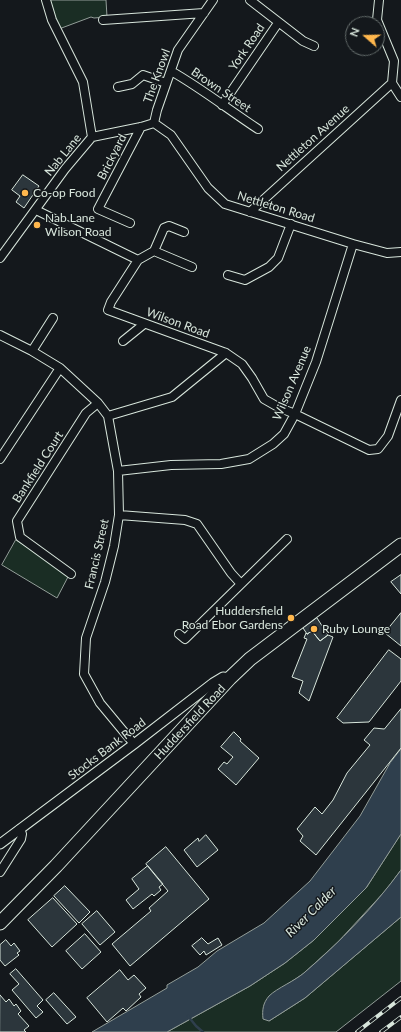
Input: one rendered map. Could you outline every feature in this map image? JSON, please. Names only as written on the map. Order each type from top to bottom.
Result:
[{"type":"highway","name":"Huddersfield Road","points":[[0,923],[61,861],[230,678],[262,649],[401,545]]},
{"type":"street","points":[[46,0],[52,20],[83,82],[92,137]]},
{"type":"street","name":"The Knowl","points":[[154,123],[166,82],[178,50],[213,0]]},
{"type":"street","points":[[250,0],[303,41],[314,46]]},
{"type":"street","points":[[379,0],[377,20],[394,62],[392,83],[401,97]]},
{"type":"street","points":[[103,20],[204,13]]},
{"type":"street","name":"York Road","points":[[222,105],[278,23]]},
{"type":"street","name":"Brown Street","points":[[171,71],[258,129]]},
{"type":"street","points":[[118,87],[132,84],[143,75],[166,82]]},
{"type":"street","name":"Nettleton Avenue","points":[[250,212],[392,83]]},
{"type":"street","name":"Nab Lane","points":[[0,258],[65,169],[92,137],[154,123]]},
{"type":"street","name":"Nettleton Road","points":[[154,123],[170,135],[208,188],[225,204],[353,244],[387,253],[401,252]]},
{"type":"street","name":"Brickyard","points":[[130,222],[98,209],[141,127]]},
{"type":"street","points":[[36,210],[138,260],[154,251],[164,228],[170,226],[184,232]]},
{"type":"street","points":[[228,275],[245,280],[269,267],[278,258],[291,224]]},
{"type":"street","name":"Wilson Avenue","points":[[118,471],[171,465],[221,464],[249,459],[273,444],[284,434],[295,414],[316,362],[353,244]]},
{"type":"street","points":[[154,251],[192,267]]},
{"type":"street","name":"Wilson Road","points":[[138,260],[111,302],[108,310],[226,353],[242,364],[264,399],[278,407],[369,450],[378,449],[388,436],[401,400]]},
{"type":"street","points":[[32,351],[53,318]]},
{"type":"street","points":[[123,341],[144,324]]},
{"type":"street","name":"Francis Street","points":[[0,335],[32,351],[60,368],[98,403],[108,416],[118,471],[119,515],[114,546],[105,582],[86,638],[84,674],[100,703],[134,744]]},
{"type":"street","points":[[108,416],[172,397],[226,353]]},
{"type":"street","points":[[0,459],[60,368]]},
{"type":"street","name":"Bankfield Court","points":[[71,574],[20,537],[17,521],[86,414],[98,403]]},
{"type":"street","points":[[119,515],[185,520],[197,524],[231,573],[241,584]]},
{"type":"street","points":[[178,634],[185,639],[286,539]]},
{"type":"street","name":"Stocks Bank Road","points":[[0,844],[213,683],[223,677],[230,678]]},
{"type":"street","points":[[0,872],[21,839],[22,834],[20,829]]},
{"type":"green space","points":[[49,0],[106,0],[107,17],[91,17],[59,29]]},
{"type":"green space","points":[[16,540],[69,575],[57,598],[2,565]]},
{"type":"green space","points":[[401,834],[401,870],[386,890],[338,942],[303,974],[270,996],[269,1021],[305,998],[401,917],[401,981],[336,1032],[167,1032],[250,986],[285,963],[314,940],[366,888]]},
{"type":"water","name":"River Calder","points":[[401,749],[401,834],[366,888],[314,940],[285,963],[250,986],[167,1032],[92,1032],[167,988],[167,985],[198,967],[217,951],[264,923],[310,881],[360,816],[390,763]]},
{"type":"water","points":[[401,870],[401,917],[305,998],[269,1021],[263,1019],[263,1007],[269,996],[301,975],[331,949],[368,911]]},
{"type":"building","name":"Co-op Food","points":[[23,175],[39,186],[24,208],[16,202],[20,196],[12,190]]},
{"type":"building","points":[[401,575],[401,594],[391,582]]},
{"type":"building","points":[[401,613],[401,646],[385,633]]},
{"type":"building","name":"Ruby Lounge","points":[[317,618],[328,635],[320,641],[312,631],[307,634],[303,628]]},
{"type":"building","points":[[312,631],[320,641],[328,635],[333,637],[309,701],[299,693],[303,681],[292,677],[307,639],[304,638],[306,633],[307,634]]},
{"type":"building","points":[[389,650],[401,659],[401,681],[369,722],[343,723],[337,718]]},
{"type":"building","points":[[401,709],[401,748],[316,855],[300,841],[303,836],[297,829],[315,807],[322,814],[333,800],[347,773],[370,745],[364,740],[374,728],[384,729]]},
{"type":"building","points":[[234,732],[241,739],[240,741],[259,758],[236,785],[218,769],[224,762],[227,764],[233,757],[221,747]]},
{"type":"building","points":[[206,835],[218,850],[197,867],[184,850],[198,838],[199,841]]},
{"type":"building","points":[[166,847],[209,899],[130,966],[112,944],[151,911],[149,908],[168,891],[146,864]]},
{"type":"building","points":[[148,866],[163,884],[159,887],[161,890],[154,896],[152,894],[133,909],[126,900],[139,889],[132,879]]},
{"type":"building","points":[[65,886],[90,912],[79,923],[54,896]]},
{"type":"building","points":[[53,898],[77,924],[52,947],[28,920]]},
{"type":"building","points":[[97,911],[115,932],[100,945],[82,924]]},
{"type":"building","points":[[85,934],[101,952],[82,969],[66,951]]},
{"type":"building","points":[[202,938],[208,944],[218,938],[222,945],[206,955],[204,951],[200,955],[192,946]]},
{"type":"building","points":[[6,940],[11,946],[14,943],[20,951],[17,953],[19,955],[5,966],[0,960],[0,945]]},
{"type":"building","points":[[16,969],[43,1000],[37,1006],[43,1012],[36,1018],[12,990],[19,984],[10,974]]},
{"type":"building","points":[[120,970],[128,980],[134,975],[146,988],[139,994],[141,997],[126,1011],[123,1008],[107,1022],[87,998]]},
{"type":"building","points":[[54,993],[76,1017],[67,1024],[46,1000]]},
{"type":"building","points":[[0,995],[6,1002],[9,999],[14,1006],[16,1004],[21,1011],[18,1014],[29,1026],[24,1030],[26,1032],[0,1032]]},
{"type":"waterway","points":[[188,1016],[203,1032]]},
{"type":"railway","points":[[357,1032],[401,998]]},
{"type":"railway","points":[[381,1032],[401,1017]]},
{"type":"place","name":"Co-op Food","points":[[25,193]]},
{"type":"place","name":"Nab Lane Wilson Road","points":[[37,225]]},
{"type":"place","name":"Huddersfield Road Ebor Gardens","points":[[291,618]]},
{"type":"place","name":"Ruby Lounge","points":[[314,629]]}]
